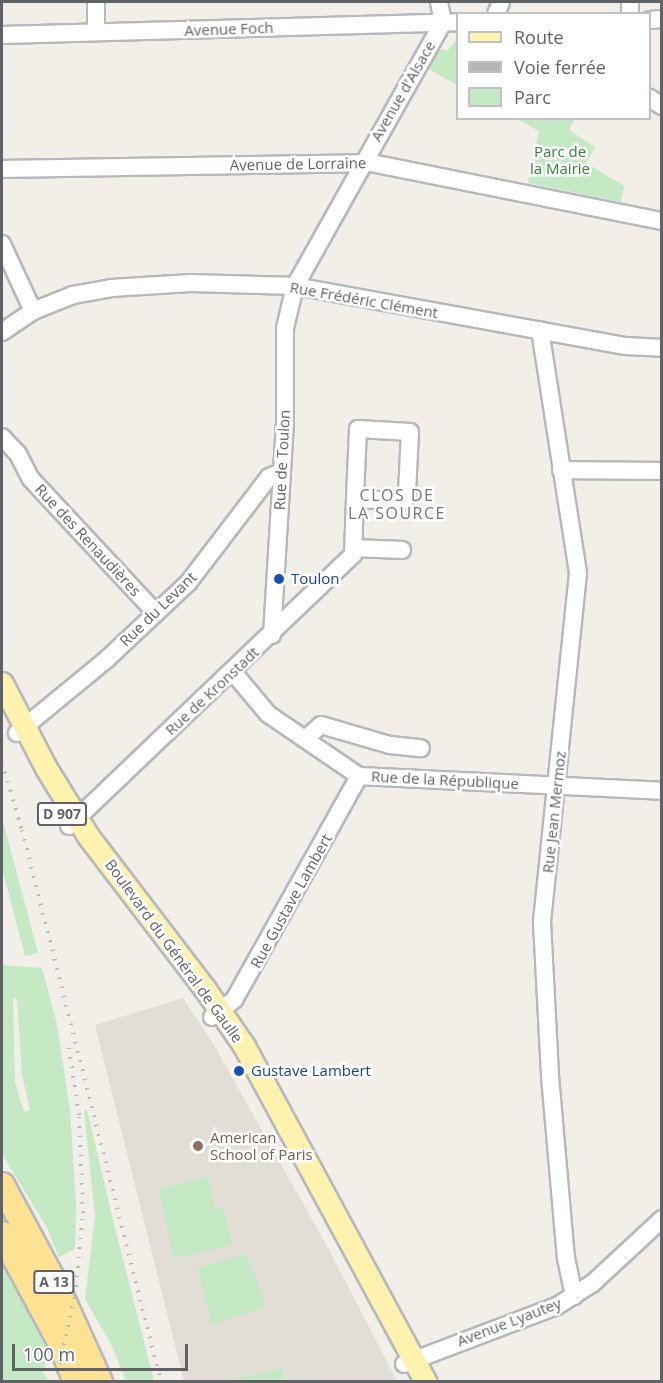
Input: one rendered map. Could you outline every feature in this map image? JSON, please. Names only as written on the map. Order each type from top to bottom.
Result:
[{"type":"highway","name":"A 13","points":[[2,1185],[59,1291],[100,1382]]},
{"type":"highway","name":"A 13","points":[[2,1234],[60,1342],[76,1382]]},
{"type":"main road","name":"Boulevard du Général de Gaulle","points":[[2,683],[21,730]]},
{"type":"main road","name":"Boulevard du Général de Gaulle","points":[[2,703],[21,730],[73,822],[264,1080],[410,1368],[426,1382]]},
{"type":"street","points":[[96,2],[96,32]]},
{"type":"street","points":[[439,2],[450,22]]},
{"type":"street","name":"Avenue Foch","points":[[2,35],[450,22]]},
{"type":"street","name":"Avenue d'Alsace","points":[[295,286],[362,162],[450,22]]},
{"type":"street","name":"Avenue de Lorraine","points":[[2,170],[362,162],[662,221]]},
{"type":"street","points":[[2,244],[33,311]]},
{"type":"street","name":"Rue Frédéric Clément","points":[[2,332],[33,311],[73,295],[111,288],[191,283],[295,286],[540,330],[662,348]]},
{"type":"street","name":"Rue de Toulon","points":[[272,634],[282,472],[285,328],[295,286]]},
{"type":"street","name":"Rue Jean Mermoz","points":[[540,330],[578,573],[558,785],[542,922],[551,1088],[566,1258],[574,1296]]},
{"type":"street","points":[[355,498],[404,501],[408,493],[410,432],[358,429],[355,498],[354,551],[402,550]]},
{"type":"street","name":"Rue des Renaudières","points":[[2,437],[18,454],[31,479],[156,613]]},
{"type":"street","points":[[561,470],[658,471]]},
{"type":"street","name":"Rue du Levant","points":[[21,730],[156,613],[218,547],[269,477],[282,472]]},
{"type":"street","name":"Rue de Kronstadt","points":[[73,822],[272,634],[354,551]]},
{"type":"street","name":"Rue de la République","points":[[232,671],[268,714],[359,776],[662,791]]},
{"type":"street","points":[[305,740],[321,725],[390,745],[422,748]]},
{"type":"street","name":"Rue Gustave Lambert","points":[[217,1014],[234,1000],[359,776]]},
{"type":"street","name":"Avenue Lyautey","points":[[410,1368],[557,1306],[574,1296],[662,1219]]},
{"type":"shaded area","name":"American School of Paris","points":[[183,998],[214,1045],[327,1246],[397,1381],[184,1381],[95,1025]]},
{"type":"green space","points":[[456,40],[456,84],[423,66],[433,49],[448,50]]},
{"type":"green space","name":"Parc de la Mairie","points":[[519,120],[574,120],[569,130],[595,147],[586,163],[624,186],[621,202],[528,183],[539,131]]},
{"type":"green space","points":[[2,817],[38,953],[25,956],[2,868]]},
{"type":"green space","points":[[2,965],[42,968],[57,1024],[70,1110],[76,1205],[75,1249],[59,1257],[47,1228],[2,1154]],"holes":[[[13,998],[17,999],[22,1075],[30,1110],[24,1112],[15,1083]]]},
{"type":"green space","points":[[87,1110],[154,1381],[126,1381],[111,1344],[85,1299],[95,1216],[84,1111]]},
{"type":"green space","points":[[208,1177],[215,1209],[223,1207],[232,1245],[174,1258],[158,1189]]},
{"type":"green space","points":[[246,1254],[264,1298],[262,1308],[212,1324],[197,1268]]},
{"type":"green space","points":[[2,1261],[48,1352],[43,1372],[49,1381],[2,1381]]},
{"type":"green space","points":[[281,1368],[285,1381],[229,1381]]},
{"type":"railway","points":[[2,763],[22,830],[161,1382]]},
{"type":"railway","points":[[55,1382],[75,1296],[83,1213],[79,1115],[69,1048]]},
{"type":"place","name":"Toulon","points":[[279,579]]},
{"type":"place","name":"Gustave Lambert","points":[[239,1071]]},
{"type":"place","name":"American School of Paris","points":[[198,1146]]},
{"type":"district","name":"CLOS DE LA SOURCE","points":[[397,504]]}]
